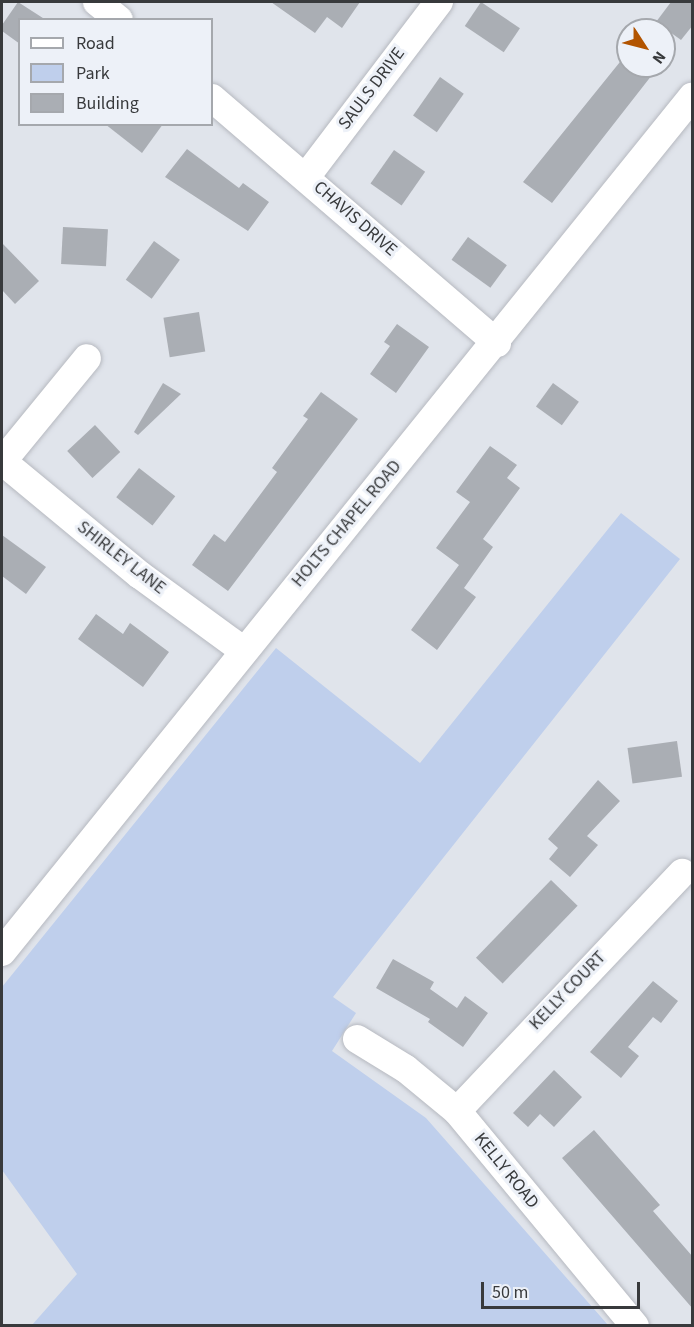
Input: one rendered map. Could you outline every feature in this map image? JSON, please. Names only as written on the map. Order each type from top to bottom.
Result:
[{"type":"street","name":"SAULS DRIVE","points":[[306,177],[439,2]]},
{"type":"street","name":"HOLTS CHAPEL ROAD","points":[[2,952],[243,650],[497,343],[693,97]]},
{"type":"street","name":"CHAVIS DRIVE","points":[[213,99],[497,343]]},
{"type":"street","points":[[2,462],[87,358]]},
{"type":"street","name":"SHIRLEY LANE","points":[[2,462],[140,575],[243,650]]},
{"type":"street","name":"KELLY COURT","points":[[457,1111],[682,873]]},
{"type":"street","name":"KELLY ROAD","points":[[357,1039],[406,1069],[457,1111],[635,1326]]},
{"type":"green space","points":[[621,513],[680,559],[333,997],[356,1013],[332,1051],[426,1118],[608,1325],[32,1325],[77,1274],[2,1170],[2,987],[276,648],[420,763]]},
{"type":"building","points":[[18,2],[43,18],[18,18],[18,43],[2,31],[2,25]]},
{"type":"building","points":[[271,2],[360,2],[342,28],[327,17],[315,33]]},
{"type":"building","points":[[481,2],[520,28],[504,52],[465,26]]},
{"type":"building","points":[[671,2],[693,2],[693,25],[681,40],[676,36],[676,18],[659,18]]},
{"type":"building","points":[[616,67],[616,78],[650,78],[552,203],[523,182]]},
{"type":"building","points":[[440,77],[464,94],[437,132],[413,116]]},
{"type":"building","points":[[108,126],[162,126],[142,153]]},
{"type":"building","points":[[187,149],[239,188],[243,183],[269,202],[248,231],[165,177]]},
{"type":"building","points":[[394,150],[425,172],[402,205],[370,184]]},
{"type":"building","points":[[63,227],[108,229],[106,266],[61,264]]},
{"type":"building","points":[[468,237],[507,265],[490,288],[452,260]]},
{"type":"building","points":[[154,241],[180,260],[152,299],[126,280]]},
{"type":"building","points":[[2,243],[39,281],[15,304],[2,290]]},
{"type":"building","points":[[199,312],[205,352],[170,357],[163,318]]},
{"type":"building","points":[[397,324],[429,347],[396,393],[370,374],[390,346],[384,342]]},
{"type":"building","points":[[163,383],[181,394],[138,435],[134,432]]},
{"type":"building","points":[[553,383],[579,402],[562,425],[536,406]]},
{"type":"building","points":[[321,392],[358,419],[228,591],[192,565],[214,534],[225,542],[277,472],[272,468],[308,419],[303,416]]},
{"type":"building","points":[[95,425],[120,452],[92,478],[67,451]]},
{"type":"building","points":[[490,446],[517,465],[507,478],[520,488],[483,539],[493,547],[464,588],[476,597],[437,650],[411,630],[459,565],[436,548],[470,502],[456,492]]},
{"type":"building","points":[[139,468],[175,496],[152,525],[116,497]]},
{"type":"building","points":[[2,535],[46,567],[26,594],[2,576]]},
{"type":"building","points":[[96,614],[123,634],[130,623],[169,652],[143,687],[78,639]]},
{"type":"building","points":[[677,741],[682,777],[632,784],[627,748]]},
{"type":"building","points":[[598,780],[620,801],[587,836],[598,845],[570,877],[549,859],[558,848],[548,839]]},
{"type":"building","points":[[551,880],[578,906],[503,983],[476,958]]},
{"type":"building","points":[[393,959],[434,982],[430,989],[457,1008],[465,996],[488,1013],[463,1047],[428,1022],[430,1019],[376,988]]},
{"type":"building","points":[[653,981],[678,1001],[661,1023],[653,1017],[628,1047],[639,1056],[621,1078],[590,1052]]},
{"type":"building","points":[[554,1070],[582,1097],[554,1127],[540,1114],[528,1127],[513,1113]]},
{"type":"building","points":[[594,1130],[660,1205],[653,1211],[693,1257],[693,1309],[562,1158]]}]
